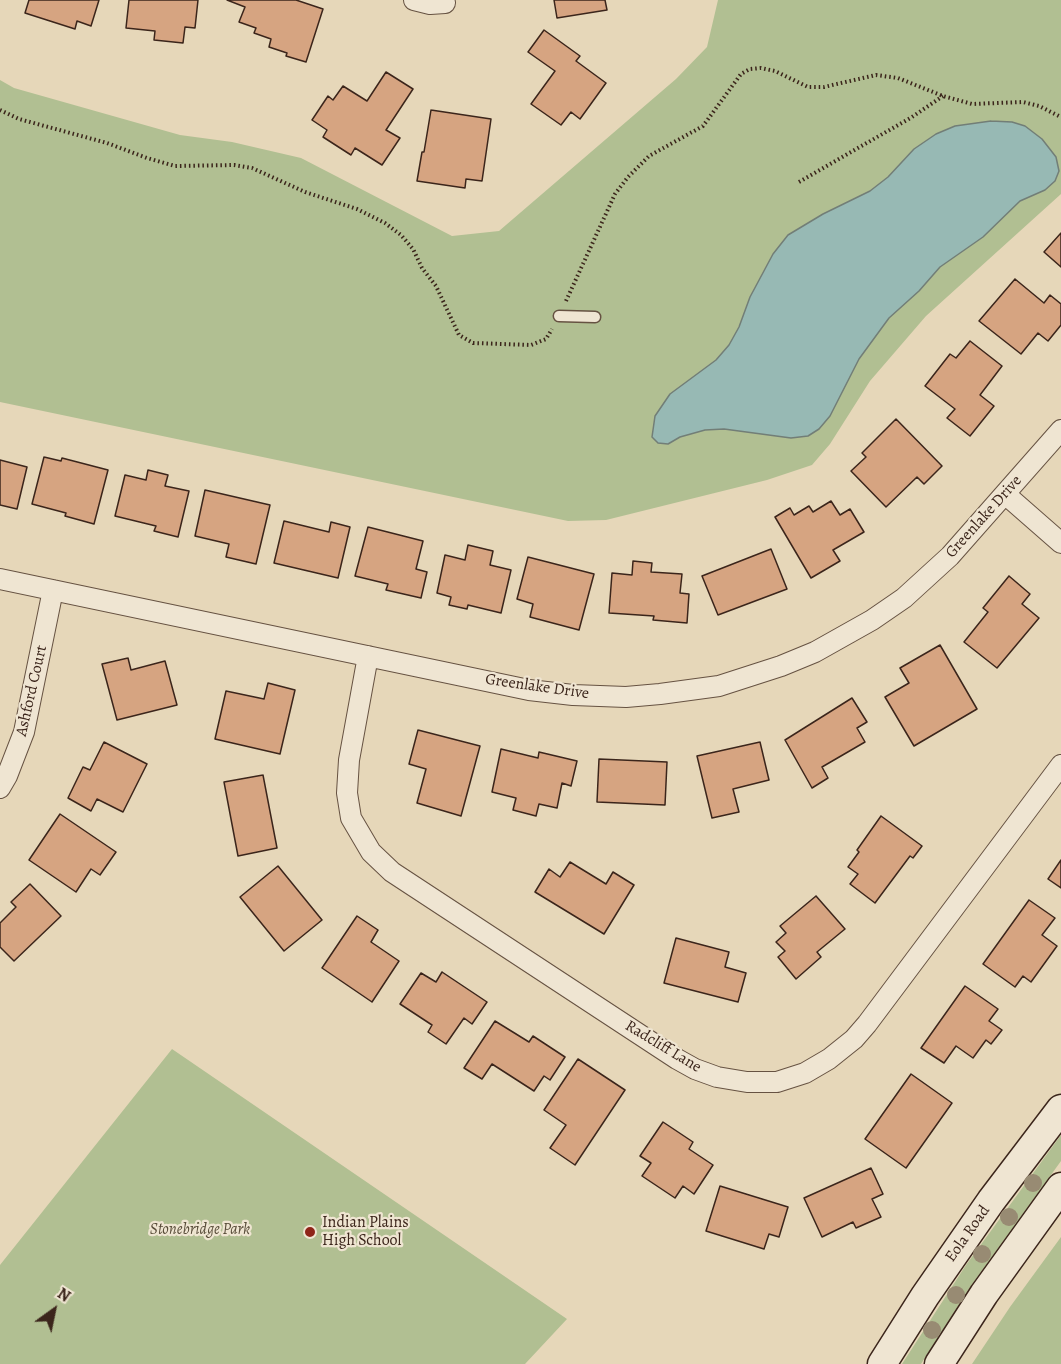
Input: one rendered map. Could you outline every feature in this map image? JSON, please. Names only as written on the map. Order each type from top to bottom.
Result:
[{"type":"main road","name":"Eola Road","points":[[882,1364],[964,1239],[1061,1109]]},
{"type":"main road","points":[[939,1364],[984,1294],[1061,1187]]},
{"type":"street","points":[[414,0],[430,4],[445,3]]},
{"type":"street","name":"Greenlake Drive","points":[[0,579],[529,690],[573,695],[626,697],[719,686],[781,666],[815,652],[872,620],[911,592],[951,556],[1061,430]]},
{"type":"street","points":[[1005,494],[1061,543]]},
{"type":"street","name":"Ashford Court","points":[[0,788],[24,732],[54,590]]},
{"type":"street","name":"Radcliff Lane","points":[[368,656],[349,760],[347,793],[351,818],[371,852],[392,872],[695,1070],[747,1082],[777,1082],[804,1073],[829,1059],[854,1039],[1061,765]]},
{"type":"lane","points":[[559,316],[595,317]]},
{"type":"path","points":[[0,110],[19,119],[107,143],[176,166],[234,165],[252,168],[305,192],[357,209],[385,223],[401,235],[413,249],[422,268],[436,286],[459,335],[473,343],[531,345],[546,339],[559,316],[615,194],[628,177],[649,156],[703,126],[741,74],[750,69],[775,71],[808,87],[824,87],[876,75],[898,78],[943,96],[972,104],[1023,102],[1040,106],[1061,117]]},
{"type":"path","points":[[799,182],[912,117],[943,96]]},
{"type":"green space","points":[[718,0],[1061,0],[1061,194],[926,316],[870,381],[830,444],[812,465],[767,480],[606,520],[568,521],[0,402],[0,80],[14,88],[180,135],[232,142],[301,158],[452,236],[499,231],[676,79],[707,47]]},
{"type":"green space","name":"Stonebridge Park","points":[[172,1049],[567,1319],[525,1364],[0,1364],[0,1265]]},
{"type":"green space","points":[[1061,1135],[1061,1161],[968,1290],[921,1364],[902,1364],[966,1265]]},
{"type":"green space","points":[[1061,1237],[1061,1364],[972,1364],[1010,1307]]},
{"type":"water","points":[[991,121],[1012,122],[1025,126],[1042,139],[1056,157],[1059,171],[1055,181],[1045,190],[1020,201],[983,237],[940,267],[919,291],[889,318],[859,359],[830,416],[819,429],[808,436],[791,438],[724,429],[705,430],[680,437],[668,444],[658,443],[652,437],[655,416],[670,394],[716,360],[729,345],[739,327],[750,297],[773,254],[788,235],[823,214],[870,191],[888,177],[914,149],[936,134],[955,126]]},
{"type":"building","points":[[29,0],[99,0],[91,26],[77,21],[75,29],[25,13]]},
{"type":"building","points":[[129,0],[198,0],[195,28],[185,27],[183,43],[154,40],[155,31],[126,28]]},
{"type":"building","points":[[227,0],[296,0],[323,9],[306,62],[286,56],[287,53],[269,47],[271,39],[254,33],[256,28],[239,22],[245,7]]},
{"type":"building","points":[[554,0],[605,0],[607,10],[557,18]]},
{"type":"building","points":[[544,30],[580,56],[576,61],[606,83],[580,119],[571,112],[561,125],[531,104],[555,71],[528,52]]},
{"type":"building","points":[[386,72],[413,89],[386,130],[400,138],[382,165],[355,148],[351,155],[323,137],[327,130],[312,120],[328,96],[333,100],[343,86],[367,101]]},
{"type":"building","points":[[431,110],[491,119],[482,181],[466,179],[465,188],[417,181]]},
{"type":"building","points":[[1061,233],[1061,267],[1044,252]]},
{"type":"building","points":[[1015,279],[1044,303],[1050,295],[1061,304],[1061,325],[1048,341],[1038,333],[1021,354],[979,321]]},
{"type":"building","points":[[970,341],[1002,366],[980,395],[994,406],[970,436],[947,418],[955,409],[925,386],[950,354],[956,358]]},
{"type":"building","points":[[896,419],[942,466],[924,484],[917,477],[886,507],[851,471],[866,457],[862,453]]},
{"type":"building","points":[[44,457],[61,461],[62,458],[108,470],[94,524],[65,516],[66,513],[32,504]]},
{"type":"building","points":[[0,460],[27,467],[17,509],[0,505]]},
{"type":"building","points":[[148,470],[168,475],[165,486],[189,491],[178,537],[154,531],[156,526],[115,516],[125,475],[146,480]]},
{"type":"building","points":[[205,490],[270,505],[256,564],[226,557],[229,544],[195,536]]},
{"type":"building","points":[[831,501],[840,515],[850,509],[864,532],[833,550],[840,561],[811,578],[775,517],[790,508],[794,515],[809,506],[813,512]]},
{"type":"building","points":[[284,521],[329,532],[331,522],[350,527],[338,578],[274,563]]},
{"type":"building","points":[[368,527],[423,541],[416,569],[427,572],[421,598],[386,590],[388,584],[355,576]]},
{"type":"building","points":[[468,545],[493,551],[490,565],[511,570],[501,613],[468,605],[467,609],[449,605],[451,597],[437,593],[445,555],[465,560]]},
{"type":"building","points":[[771,549],[787,589],[718,615],[702,576]]},
{"type":"building","points":[[528,557],[594,574],[579,630],[530,617],[533,604],[517,599]]},
{"type":"building","points":[[633,561],[652,563],[651,572],[682,574],[680,593],[689,594],[687,623],[653,620],[654,616],[609,613],[612,573],[632,575]]},
{"type":"building","points":[[1009,576],[1030,594],[1022,604],[1039,618],[997,668],[964,642],[988,612],[983,608]]},
{"type":"building","points":[[940,645],[977,709],[914,746],[885,697],[909,683],[900,668]]},
{"type":"building","points":[[128,658],[131,670],[165,661],[177,705],[117,720],[102,664]]},
{"type":"building","points":[[268,683],[295,690],[280,754],[215,739],[226,691],[264,699]]},
{"type":"building","points":[[852,698],[867,722],[857,728],[865,742],[822,767],[828,778],[812,788],[785,740]]},
{"type":"building","points":[[418,730],[480,746],[461,816],[417,803],[426,769],[409,764]]},
{"type":"building","points":[[104,742],[147,764],[123,812],[97,799],[91,811],[68,798],[83,767],[90,770]]},
{"type":"building","points":[[760,742],[769,780],[733,789],[739,812],[712,818],[697,756]]},
{"type":"building","points":[[501,749],[538,758],[539,752],[577,761],[571,786],[562,783],[557,808],[539,804],[536,816],[513,810],[516,798],[492,792]]},
{"type":"building","points":[[599,759],[667,762],[665,805],[597,802]]},
{"type":"building","points":[[263,775],[277,848],[238,856],[224,782]]},
{"type":"building","points":[[60,814],[116,852],[100,875],[91,869],[76,892],[29,860]]},
{"type":"building","points":[[881,816],[922,846],[913,858],[910,856],[875,903],[850,884],[858,874],[848,867]]},
{"type":"building","points":[[1061,860],[1061,888],[1048,879]]},
{"type":"building","points":[[570,862],[606,884],[613,872],[634,885],[604,934],[535,892],[549,869],[560,877]]},
{"type":"building","points":[[278,866],[322,920],[284,951],[240,897]]},
{"type":"building","points":[[30,884],[61,916],[14,961],[0,947],[0,923],[16,907],[11,902]]},
{"type":"building","points":[[816,896],[845,929],[817,952],[821,957],[796,979],[778,957],[785,951],[776,942],[786,933],[780,926]]},
{"type":"building","points":[[1029,900],[1055,918],[1042,935],[1057,946],[1031,982],[1023,976],[1015,987],[983,964]]},
{"type":"building","points":[[357,916],[378,930],[371,942],[399,961],[372,1002],[322,968]]},
{"type":"building","points":[[676,938],[729,952],[725,967],[746,973],[738,1002],[664,983]]},
{"type":"building","points":[[442,972],[487,1002],[472,1024],[464,1018],[446,1044],[428,1032],[432,1025],[400,1004],[421,973],[436,982]]},
{"type":"building","points":[[965,986],[998,1009],[989,1021],[1002,1030],[991,1044],[986,1040],[973,1058],[956,1046],[944,1063],[921,1048]]},
{"type":"building","points":[[495,1021],[529,1042],[533,1036],[565,1057],[550,1080],[544,1076],[534,1091],[492,1064],[482,1079],[464,1068]]},
{"type":"building","points":[[578,1059],[625,1090],[575,1165],[550,1148],[566,1125],[544,1110]]},
{"type":"building","points":[[911,1074],[952,1103],[906,1168],[865,1139]]},
{"type":"building","points":[[663,1122],[693,1142],[689,1149],[713,1165],[694,1194],[683,1186],[675,1198],[642,1176],[651,1163],[640,1156]]},
{"type":"building","points":[[871,1168],[883,1194],[872,1199],[881,1217],[856,1228],[853,1222],[822,1237],[804,1198]]},
{"type":"building","points":[[720,1186],[788,1207],[779,1237],[769,1234],[764,1249],[706,1231]]},
{"type":"place","name":"Indian Plains High School","points":[[310,1232]]}]
